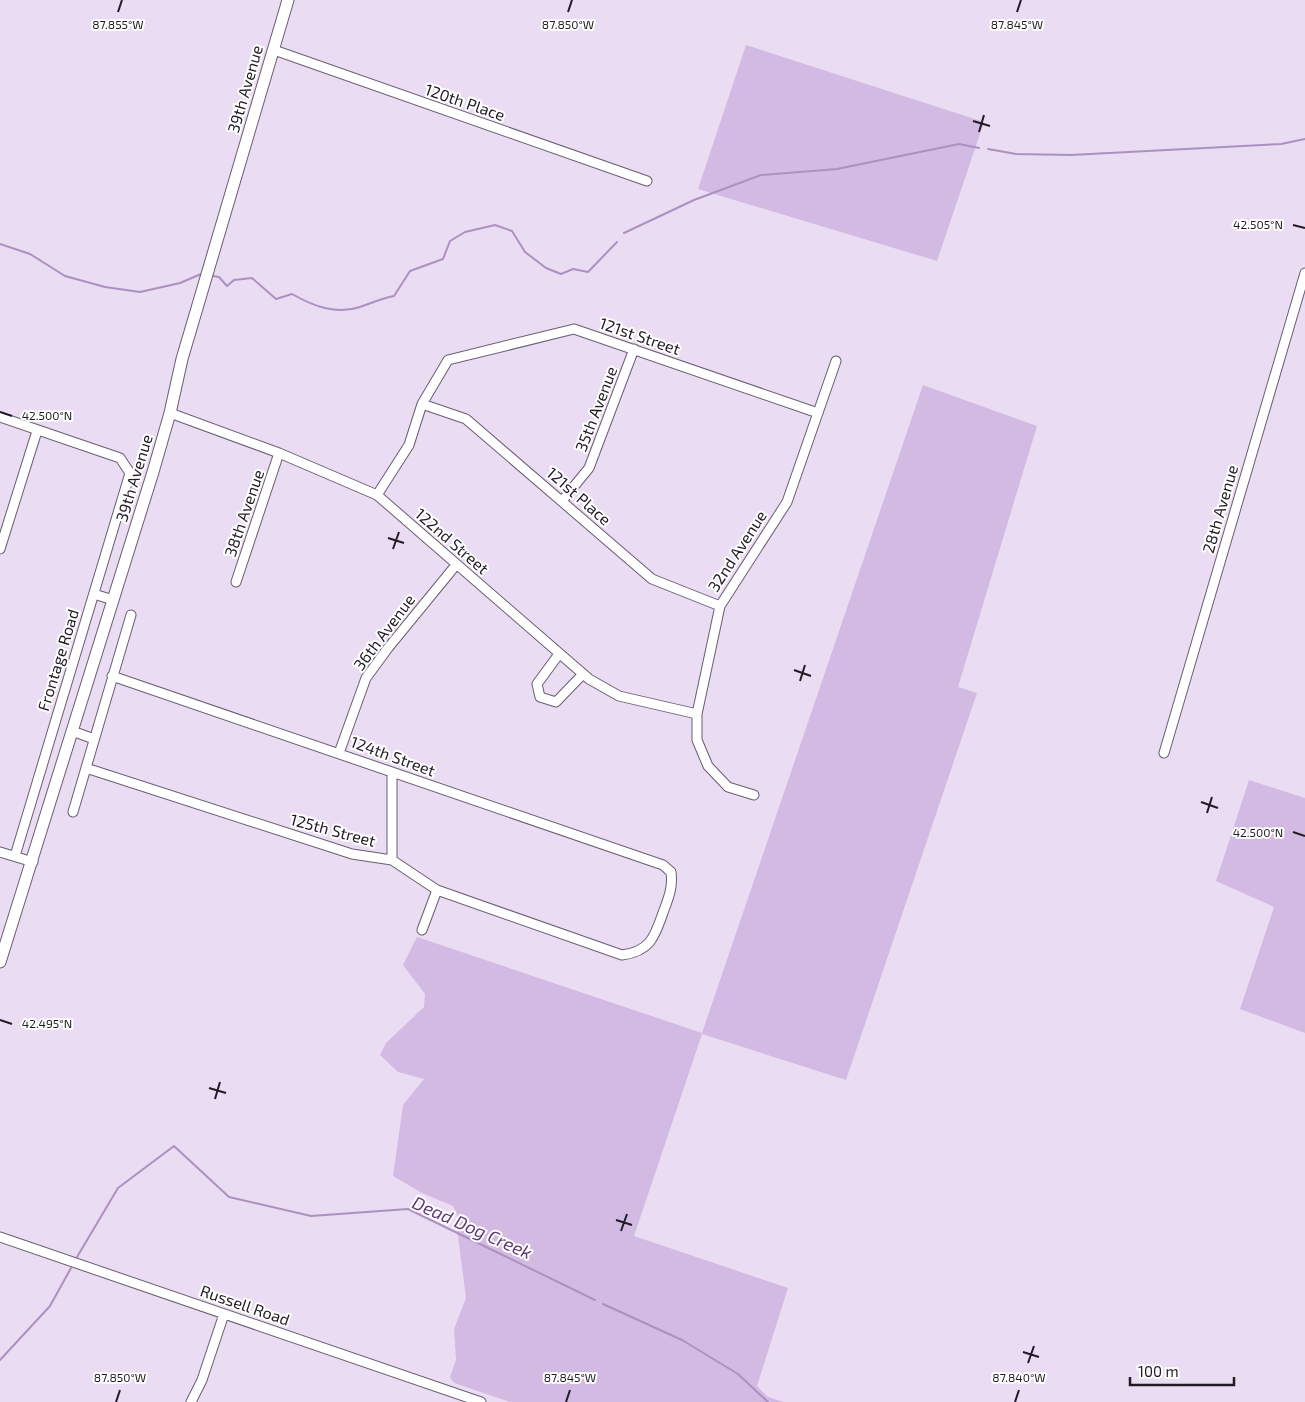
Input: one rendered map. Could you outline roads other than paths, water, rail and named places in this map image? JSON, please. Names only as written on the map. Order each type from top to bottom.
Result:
[{"type":"main road","name":"39th Avenue","points":[[0,962],[33,862],[170,413],[182,359],[288,0]]},
{"type":"street","name":"120th Place","points":[[274,50],[646,181]]},
{"type":"street","name":"28th Avenue","points":[[1164,753],[1305,274]]},
{"type":"street","name":"121st Street","points":[[422,404],[448,360],[574,329],[818,413]]},
{"type":"street","name":"35th Avenue","points":[[562,500],[589,468],[634,349]]},
{"type":"street","name":"32nd Avenue","points":[[754,795],[728,787],[708,766],[697,740],[697,714],[720,606],[787,502],[836,361]]},
{"type":"street","name":"121st Place","points":[[422,404],[466,420],[562,500],[652,579],[720,606]]},
{"type":"street","points":[[376,495],[409,445],[422,404]]},
{"type":"street","name":"122nd Street","points":[[170,413],[279,453],[376,495],[583,674],[619,696],[697,714]]},
{"type":"street","points":[[0,417],[36,431],[2,532],[0,549]]},
{"type":"street","name":"Frontage Road","points":[[14,856],[130,473],[120,458],[36,431]]},
{"type":"street","name":"38th Avenue","points":[[236,582],[279,453]]},
{"type":"street","name":"36th Avenue","points":[[339,753],[366,678],[456,565]]},
{"type":"street","points":[[94,594],[113,600]]},
{"type":"street","points":[[73,812],[131,616]]},
{"type":"street","points":[[560,654],[536,684],[540,697],[556,702],[583,674]]},
{"type":"street","name":"124th Street","points":[[112,676],[664,865],[671,872],[672,884],[656,934],[645,947],[635,953],[622,954]]},
{"type":"street","points":[[72,731],[94,739]]},
{"type":"street","name":"125th Street","points":[[86,768],[352,854],[392,860],[437,890],[622,954]]},
{"type":"street","points":[[392,773],[392,860]]},
{"type":"street","points":[[0,852],[33,862]]},
{"type":"street","points":[[422,930],[437,890]]},
{"type":"street","name":"Russell Road","points":[[0,1237],[481,1402]]},
{"type":"street","points":[[191,1402],[202,1380],[224,1314]]},
{"type":"waterway","points":[[988,149],[1016,154],[1071,155],[1281,144],[1305,139]]},
{"type":"waterway","points":[[624,233],[694,200],[761,175],[837,169],[959,144],[979,148]]},
{"type":"waterway","points":[[213,276],[219,277],[227,286],[234,280],[252,278],[276,299],[292,294],[325,308],[342,310],[360,307],[394,296],[410,271],[443,259],[450,241],[465,232],[495,225],[512,231],[525,252],[546,268],[561,274],[573,269],[588,272],[617,242]]},
{"type":"waterway","points":[[0,244],[30,254],[65,276],[105,287],[140,292],[180,283],[201,274]]},
{"type":"waterway","name":"Dead Dog Creek","points":[[77,1257],[118,1188],[174,1146],[229,1197],[311,1216],[408,1209],[595,1300]]},
{"type":"waterway","name":"Dead Dog Creek","points":[[0,1360],[50,1306],[71,1268]]},
{"type":"waterway","name":"Dead Dog Creek","points":[[603,1304],[682,1340],[738,1374],[768,1402]]}]
